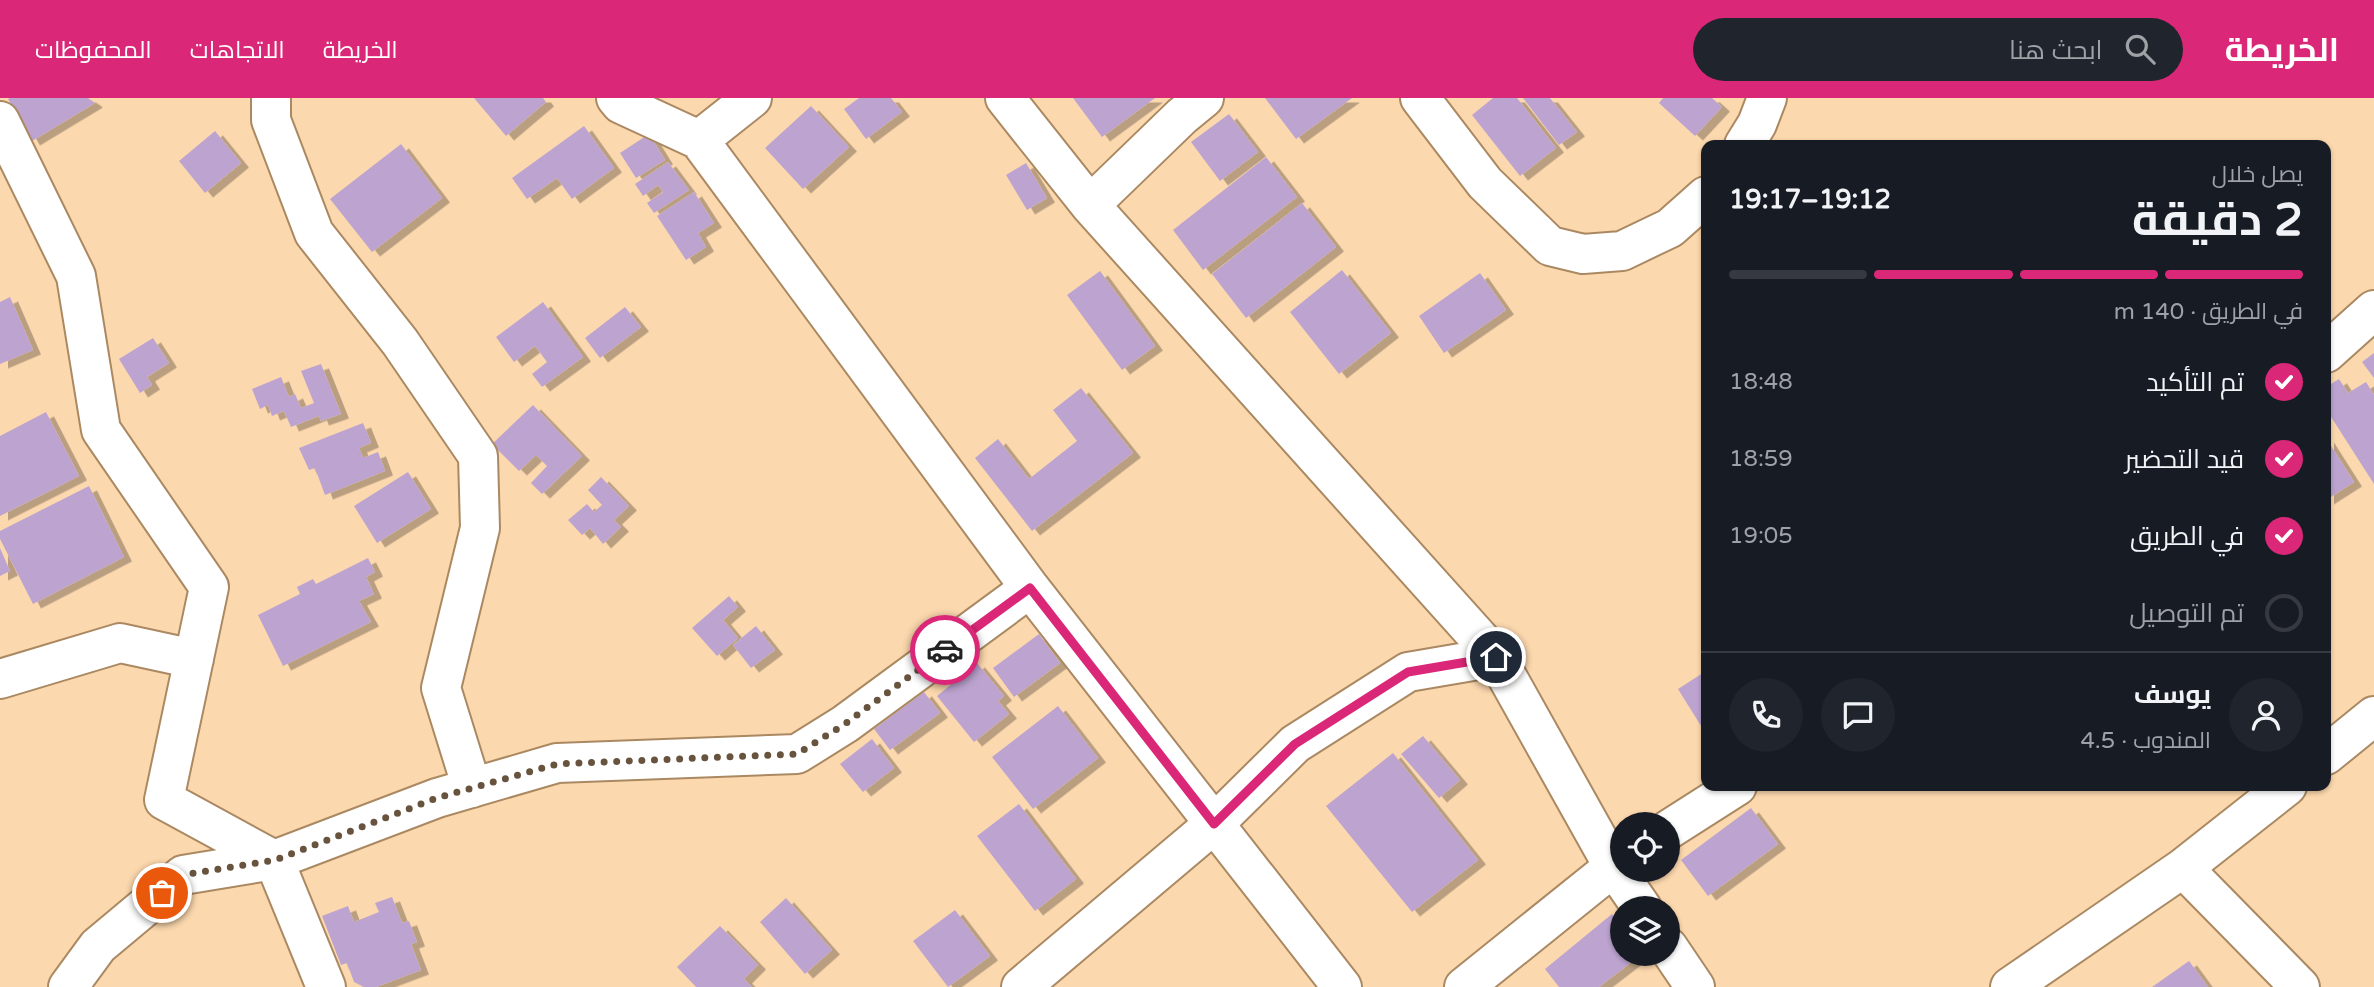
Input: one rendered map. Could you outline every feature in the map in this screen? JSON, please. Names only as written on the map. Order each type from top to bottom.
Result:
[{"type":"street","points":[[271,98],[271,120],[314,233],[400,342],[478,456],[480,528],[441,688],[472,788]]},
{"type":"street","points":[[616,98],[621,104],[699,140],[1030,588],[1342,987]]},
{"type":"street","points":[[699,140],[752,98]]},
{"type":"street","points":[[1005,98],[1090,205],[1496,657],[1610,849]]},
{"type":"street","points":[[1090,205],[1204,98]]},
{"type":"street","points":[[1420,98],[1485,183],[1550,246],[1583,254],[1622,251],[1670,228],[1701,200]]},
{"type":"street","points":[[1747,140],[1768,98]]},
{"type":"street","points":[[0,121],[76,276],[100,430],[209,587],[164,800],[275,860],[326,987]]},
{"type":"street","points":[[2331,349],[2374,310]]},
{"type":"street","points":[[68,987],[98,946],[183,875],[275,860],[437,798],[557,764],[797,754],[845,724],[1030,588]]},
{"type":"street","points":[[0,679],[120,643],[194,659]]},
{"type":"street","points":[[1021,987],[1214,824],[1295,744],[1408,672],[1496,657]]},
{"type":"street","points":[[2331,751],[2374,716]]},
{"type":"street","points":[[1680,822],[1729,791]]},
{"type":"street","points":[[2010,987],[2183,868],[2281,791]]},
{"type":"street","points":[[2183,868],[2300,987]]},
{"type":"street","points":[[1464,987],[1610,869]]},
{"type":"street","points":[[1680,965],[1695,987]]},
{"type":"building","points":[[88,98],[95,103],[32,141],[8,99]]},
{"type":"building","points":[[474,98],[543,98],[546,102],[506,136]]},
{"type":"building","points":[[859,98],[891,98],[902,112],[866,139],[844,109]]},
{"type":"building","points":[[1073,98],[1155,98],[1102,137]]},
{"type":"building","points":[[1265,98],[1352,98],[1296,139]]},
{"type":"building","points":[[1493,98],[1517,98],[1556,148],[1520,176],[1472,115]]},
{"type":"building","points":[[1523,98],[1550,98],[1577,132],[1559,145]]},
{"type":"building","points":[[1663,98],[1712,98],[1722,107],[1695,136],[1659,103]]},
{"type":"building","points":[[811,106],[849,147],[803,189],[765,148]]},
{"type":"building","points":[[1229,114],[1258,152],[1220,181],[1191,142]]},
{"type":"building","points":[[584,126],[614,168],[572,199],[557,178],[527,199],[512,178]]},
{"type":"building","points":[[215,131],[241,163],[205,193],[179,161]]},
{"type":"building","points":[[649,134],[665,160],[636,178],[620,153]]},
{"type":"building","points":[[401,144],[442,198],[372,252],[330,199]]},
{"type":"building","points":[[1266,157],[1297,197],[1203,270],[1173,230]]},
{"type":"building","points":[[668,162],[689,190],[654,213],[647,203],[663,192],[658,185],[643,196],[635,184]]},
{"type":"building","points":[[1026,163],[1047,198],[1027,210],[1006,175]]},
{"type":"building","points":[[694,192],[714,223],[698,233],[706,247],[686,260],[657,216]]},
{"type":"building","points":[[1302,203],[1336,247],[1246,318],[1212,274]]},
{"type":"building","points":[[1342,270],[1391,333],[1339,374],[1290,312]]},
{"type":"building","points":[[1100,271],[1155,346],[1122,370],[1067,295]]},
{"type":"building","points":[[1480,273],[1506,310],[1444,353],[1419,316]]},
{"type":"building","points":[[10,297],[33,350],[0,364],[0,302]]},
{"type":"building","points":[[543,302],[583,357],[542,387],[532,374],[547,362],[535,346],[514,362],[496,337]]},
{"type":"building","points":[[625,307],[641,327],[600,358],[585,338]]},
{"type":"building","points":[[153,338],[169,363],[147,377],[152,385],[140,393],[119,359]]},
{"type":"building","points":[[2374,353],[2374,378],[2362,362]]},
{"type":"building","points":[[321,364],[341,414],[321,421],[319,416],[291,427],[284,411],[272,416],[268,405],[260,409],[252,389],[281,377],[289,397],[295,394],[301,408],[314,403],[301,371]]},
{"type":"building","points":[[2339,379],[2348,393],[2366,382],[2374,395],[2374,484],[2331,417],[2331,384]]},
{"type":"building","points":[[1081,388],[1133,453],[1032,531],[975,458],[998,439],[1029,479],[1077,441],[1053,410]]},
{"type":"building","points":[[533,405],[582,456],[542,494],[531,483],[547,466],[536,455],[519,471],[492,444]]},
{"type":"building","points":[[46,412],[79,476],[0,516],[0,436]]},
{"type":"building","points":[[363,423],[371,443],[359,448],[363,458],[378,452],[385,471],[325,495],[315,468],[309,470],[299,448]]},
{"type":"building","points":[[2331,446],[2354,482],[2331,497]]},
{"type":"building","points":[[408,472],[431,509],[377,543],[354,506]]},
{"type":"building","points":[[601,477],[629,506],[614,520],[621,527],[603,544],[590,528],[582,535],[568,520],[587,504],[594,512],[602,505],[588,490]]},
{"type":"building","points":[[89,486],[124,557],[33,604],[0,539],[0,531]]},
{"type":"building","points":[[0,548],[10,571],[0,576]]},
{"type":"building","points":[[368,558],[375,572],[366,577],[374,594],[359,601],[371,622],[283,666],[258,615],[300,594],[297,587],[313,579],[316,584]]},
{"type":"building","points":[[729,596],[738,607],[723,620],[738,638],[717,656],[692,628]]},
{"type":"building","points":[[756,626],[775,650],[751,668],[733,645]]},
{"type":"building","points":[[1039,634],[1060,663],[1014,697],[993,668]]},
{"type":"building","points":[[977,663],[1004,696],[998,701],[1009,714],[974,742],[937,696]]},
{"type":"building","points":[[1701,674],[1701,726],[1678,689]]},
{"type":"building","points":[[924,692],[940,713],[890,750],[874,729]]},
{"type":"building","points":[[1058,706],[1098,758],[1033,809],[992,757]]},
{"type":"building","points":[[1423,736],[1460,780],[1439,798],[1401,754]]},
{"type":"building","points":[[872,739],[894,768],[863,792],[840,764]]},
{"type":"building","points":[[1393,753],[1478,860],[1412,912],[1326,806]]},
{"type":"building","points":[[1019,804],[1076,879],[1035,911],[977,836]]},
{"type":"building","points":[[1751,808],[1778,844],[1708,896],[1681,860]]},
{"type":"building","points":[[392,897],[402,923],[409,921],[417,942],[411,944],[421,970],[376,987],[364,987],[354,982],[347,963],[341,965],[322,916],[348,906],[354,922],[379,912],[375,903]]},
{"type":"building","points":[[786,898],[832,950],[805,974],[760,922]]},
{"type":"building","points":[[955,910],[990,956],[948,987],[913,941]]},
{"type":"building","points":[[1610,916],[1610,966],[1626,966],[1599,987],[1559,987],[1545,969]]},
{"type":"building","points":[[720,926],[758,965],[744,979],[752,987],[696,987],[677,967]]},
{"type":"building","points":[[2189,961],[2208,987],[2152,987]]},
{"type":"way so far","points":[[162,893],[183,875],[275,860],[437,798],[557,764],[797,754],[845,724],[945,650]]},
{"type":"route","points":[[945,650],[1030,588],[1214,824],[1295,744],[1408,672],[1496,657]]}]
